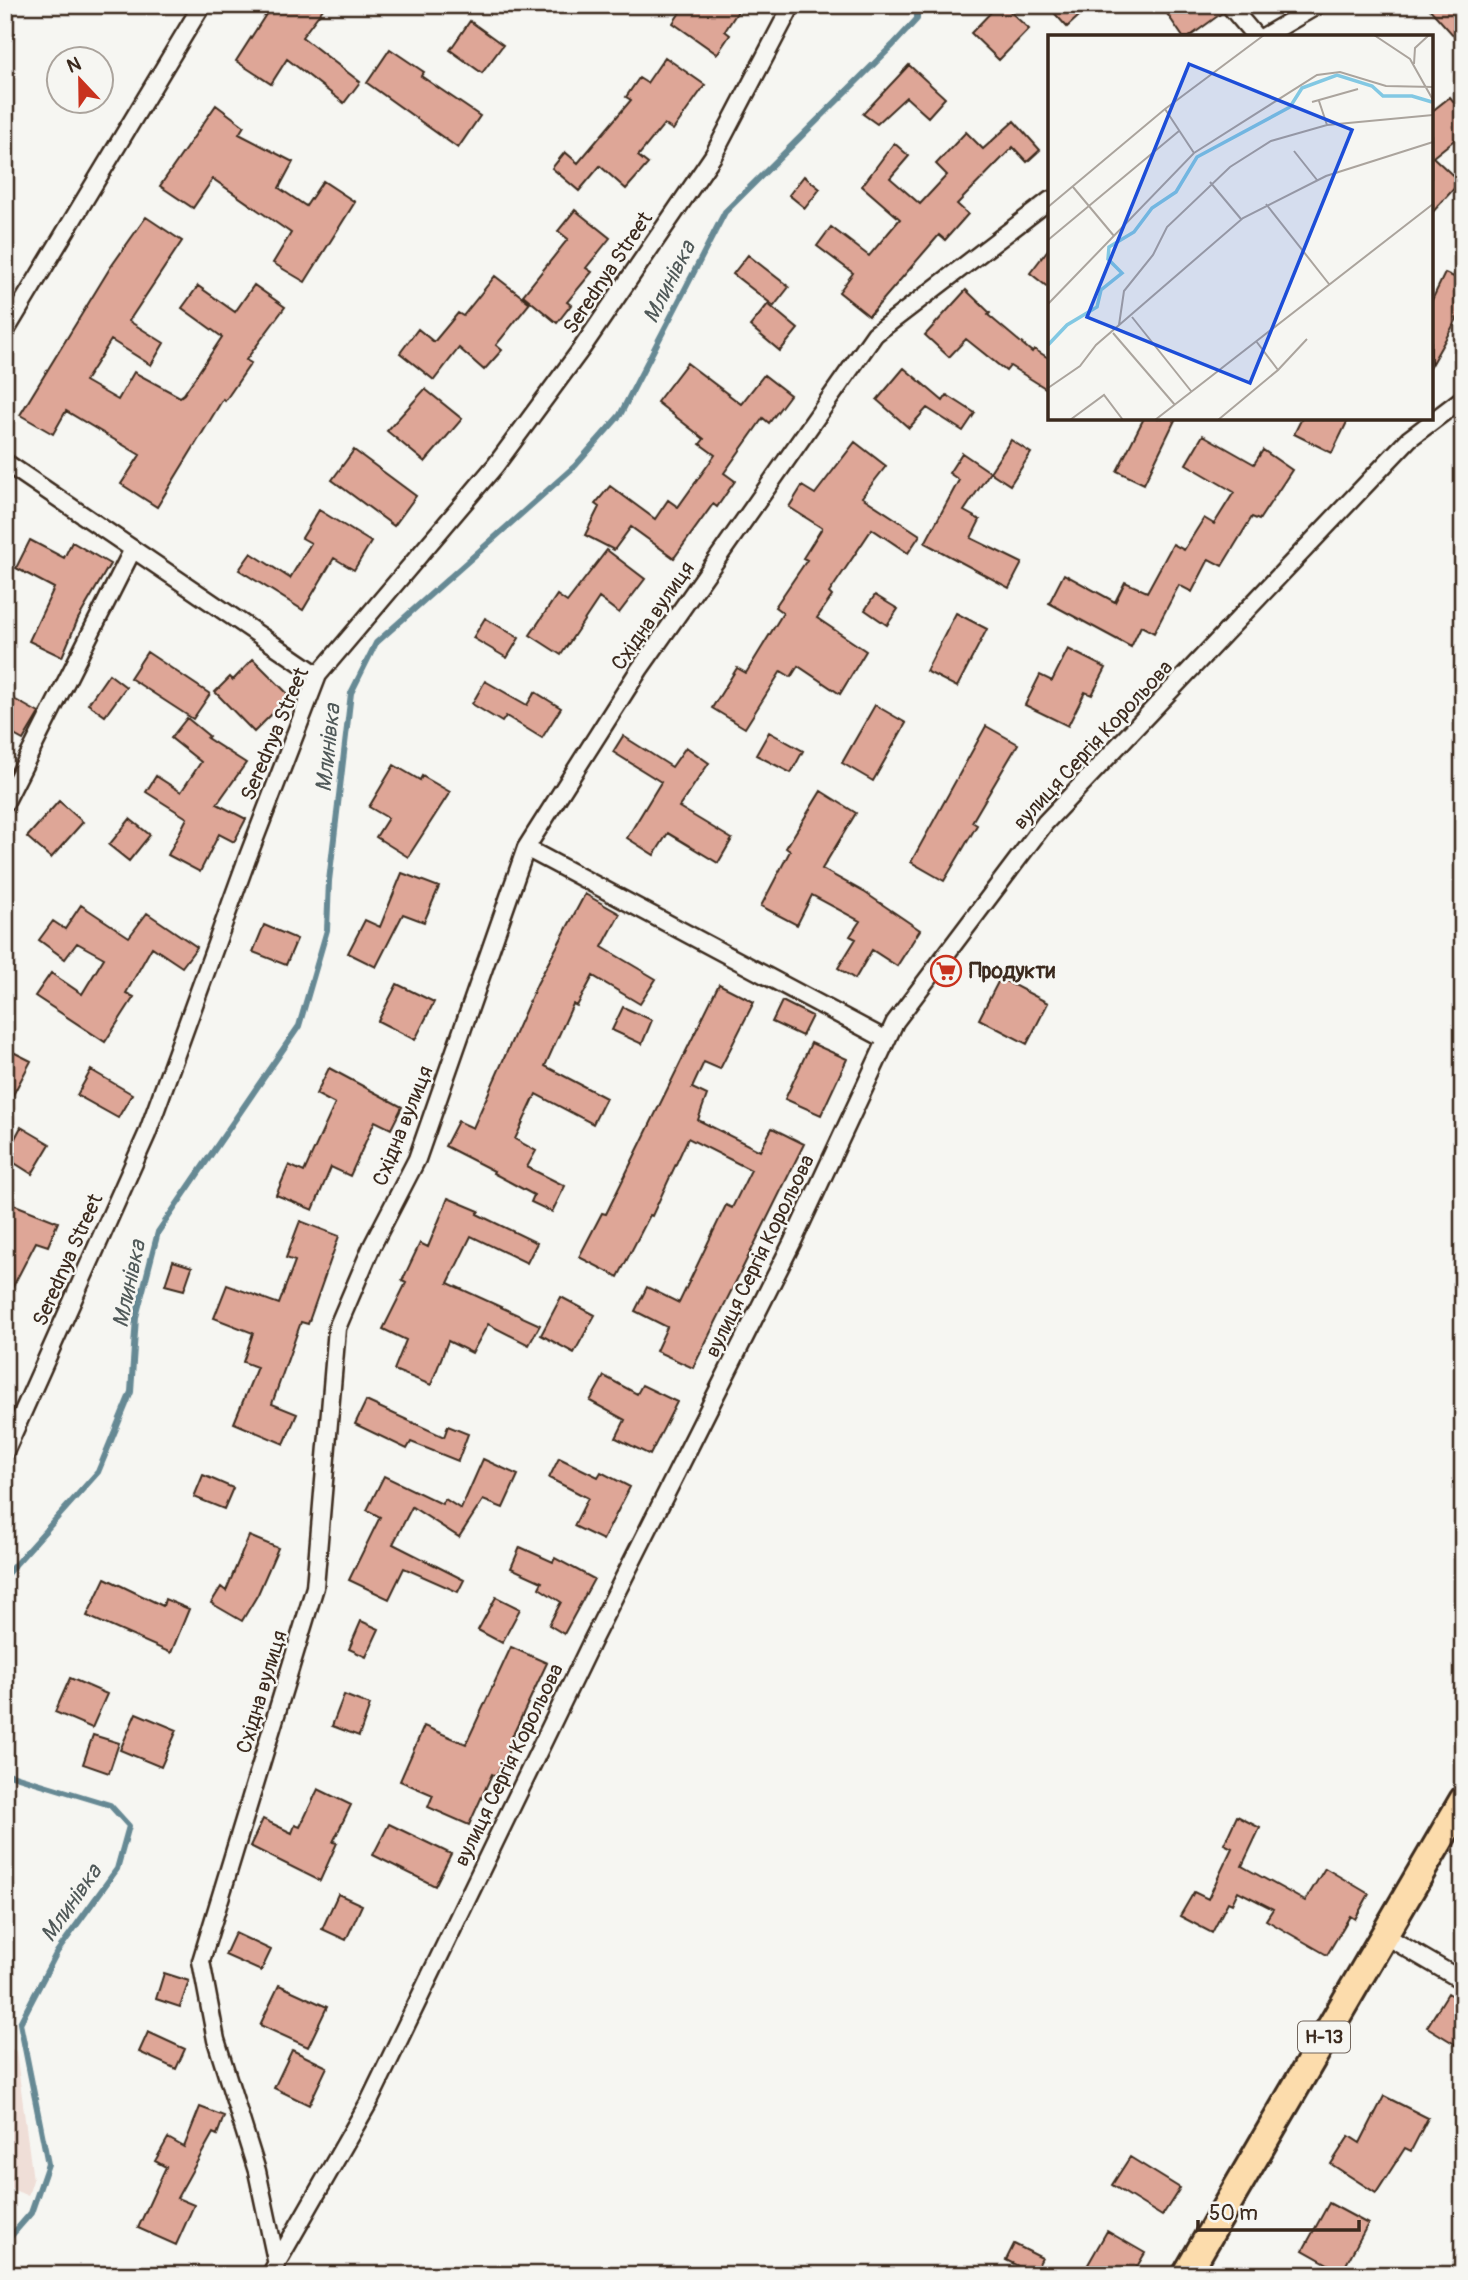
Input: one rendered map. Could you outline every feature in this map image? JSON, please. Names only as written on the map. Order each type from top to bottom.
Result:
[{"type":"main road","name":"Н-13","points":[[1186,2275],[1463,1800]]},
{"type":"street","points":[[5,332],[202,5]]},
{"type":"street","name":"Serednya Street","points":[[5,1452],[147,1134],[247,859],[318,675],[495,466],[582,348],[713,156],[792,5]]},
{"type":"street","points":[[1229,5],[1254,35]]},
{"type":"street","points":[[1266,35],[1318,5]]},
{"type":"street","name":"Східна вулиця","points":[[273,2268],[257,2171],[216,2040],[201,1961],[315,1587],[337,1328],[372,1246],[416,1159],[526,848],[639,670],[875,334],[1048,202]]},
{"type":"street","name":"вулиця Сергія Корольова","points":[[273,2268],[369,2102],[592,1641],[793,1241],[885,1039],[1045,823],[1409,439],[1463,398]]},
{"type":"street","points":[[5,462],[318,675]]},
{"type":"street","points":[[5,803],[133,549]]},
{"type":"street","points":[[526,848],[885,1039]]},
{"type":"street","points":[[1384,1935],[1463,1981]]},
{"type":"shaded area","points":[[5,2046],[16,2051],[33,2180],[28,2196],[5,2186]]},
{"type":"building","points":[[272,5],[326,5],[302,37],[360,82],[344,103],[287,59],[271,84],[236,61]]},
{"type":"building","points":[[685,5],[742,5],[725,31],[730,35],[717,54],[673,23]]},
{"type":"building","points":[[998,5],[1003,5],[1029,29],[999,60],[971,33]]},
{"type":"building","points":[[1047,5],[1091,5],[1067,27]]},
{"type":"building","points":[[1161,5],[1219,5],[1222,13],[1192,35],[1182,35]]},
{"type":"building","points":[[1426,5],[1457,5],[1463,11],[1463,46]]},
{"type":"building","points":[[470,21],[503,45],[482,73],[450,50]]},
{"type":"building","points":[[390,49],[424,72],[421,76],[480,116],[458,148],[367,83]]},
{"type":"building","points":[[665,57],[705,85],[673,130],[664,124],[638,156],[648,164],[626,189],[600,166],[579,191],[552,168],[565,152],[578,163],[631,100],[626,97],[639,78],[647,83]]},
{"type":"building","points":[[909,65],[945,98],[928,117],[906,97],[877,124],[863,114]]},
{"type":"building","points":[[1450,97],[1463,113],[1463,133],[1433,157],[1433,110]]},
{"type":"building","points":[[216,105],[244,126],[239,134],[293,162],[279,188],[306,206],[323,181],[355,202],[305,282],[273,263],[291,233],[213,179],[193,208],[160,186]]},
{"type":"building","points":[[1014,121],[1040,150],[1027,162],[1013,147],[957,204],[968,214],[945,240],[939,235],[869,316],[839,292],[853,273],[817,246],[831,227],[869,256],[900,219],[862,186],[894,143],[909,156],[890,178],[920,204],[947,175],[936,164],[966,132],[983,149]]},
{"type":"building","points":[[1433,157],[1460,182],[1433,212]]},
{"type":"building","points":[[804,176],[820,189],[805,208],[789,195]]},
{"type":"building","points":[[575,210],[610,238],[586,268],[592,272],[567,302],[571,305],[557,323],[523,295],[568,239],[558,231]]},
{"type":"building","points":[[146,217],[182,241],[129,321],[164,343],[151,365],[111,340],[85,381],[118,400],[134,372],[180,397],[184,394],[222,337],[182,308],[198,286],[235,312],[254,285],[285,307],[246,360],[251,363],[225,401],[223,399],[157,507],[121,484],[140,455],[66,411],[53,434],[20,415],[110,268]]},
{"type":"building","points":[[1048,250],[1048,287],[1030,273]]},
{"type":"building","points":[[748,255],[789,287],[774,306],[733,274]]},
{"type":"building","points":[[1445,273],[1463,281],[1463,320],[1458,317],[1433,361],[1433,298]]},
{"type":"building","points":[[495,276],[530,303],[496,345],[502,350],[484,370],[459,348],[434,380],[400,353],[418,329],[434,342],[458,313],[463,316]]},
{"type":"building","points":[[966,290],[990,313],[988,315],[1032,352],[1034,349],[1048,358],[1048,390],[1010,366],[1006,371],[966,339],[949,357],[925,335]]},
{"type":"building","points":[[768,304],[798,329],[780,351],[750,326]]},
{"type":"building","points":[[687,363],[741,404],[764,375],[790,395],[769,423],[763,418],[724,473],[735,481],[717,507],[713,504],[674,558],[631,527],[614,550],[585,535],[599,507],[595,504],[610,486],[655,519],[668,500],[678,507],[715,455],[700,444],[704,439],[657,402]]},
{"type":"building","points":[[904,368],[943,401],[947,395],[975,413],[963,431],[927,408],[909,428],[877,400]]},
{"type":"building","points":[[425,389],[462,419],[425,462],[387,431]]},
{"type":"building","points":[[1143,420],[1175,420],[1144,484],[1117,471]]},
{"type":"building","points":[[1301,420],[1348,420],[1332,453],[1294,434]]},
{"type":"building","points":[[1203,435],[1254,464],[1263,450],[1292,470],[1259,520],[1252,517],[1222,566],[1209,559],[1192,592],[1179,585],[1154,633],[1141,626],[1131,647],[1049,603],[1064,574],[1115,602],[1125,582],[1147,592],[1173,544],[1184,550],[1204,518],[1214,524],[1234,492],[1186,464]]},
{"type":"building","points":[[1011,440],[1031,453],[1010,485],[990,472]]},
{"type":"building","points":[[855,442],[886,466],[862,497],[920,535],[908,553],[872,529],[829,593],[832,596],[817,618],[866,651],[840,694],[798,666],[791,677],[781,671],[745,728],[712,708],[737,668],[746,673],[783,613],[775,607],[807,560],[803,558],[822,528],[789,507],[802,486],[815,494]]},
{"type":"building","points":[[354,450],[416,496],[394,526],[332,480]]},
{"type":"building","points":[[962,453],[990,472],[964,511],[980,520],[971,538],[1022,563],[1009,588],[925,543],[959,480],[949,473]]},
{"type":"building","points":[[319,510],[371,542],[354,570],[334,558],[303,610],[239,570],[251,553],[290,578],[311,543],[302,538]]},
{"type":"building","points":[[30,540],[64,558],[72,542],[110,564],[78,619],[62,657],[29,641],[54,588],[16,568]]},
{"type":"building","points":[[607,550],[645,579],[619,613],[599,598],[561,655],[530,635],[557,595],[567,602]]},
{"type":"building","points":[[875,595],[898,609],[887,625],[865,610]]},
{"type":"building","points":[[956,613],[987,629],[957,687],[926,671]]},
{"type":"building","points":[[485,618],[519,638],[507,658],[473,638]]},
{"type":"building","points":[[1068,649],[1106,668],[1092,695],[1085,692],[1068,726],[1025,705],[1040,675],[1052,681]]},
{"type":"building","points":[[147,652],[210,694],[193,719],[130,678]]},
{"type":"building","points":[[253,659],[290,696],[254,732],[215,692],[230,677],[233,680]]},
{"type":"building","points":[[109,674],[126,687],[105,716],[88,704]]},
{"type":"building","points":[[485,681],[527,705],[535,692],[561,708],[542,738],[506,716],[502,722],[472,704]]},
{"type":"building","points":[[5,694],[39,713],[23,740],[5,730]]},
{"type":"building","points":[[875,705],[906,723],[873,781],[842,763]]},
{"type":"building","points":[[187,718],[209,736],[207,738],[246,763],[217,804],[246,819],[234,842],[219,834],[200,872],[168,855],[187,818],[146,792],[156,776],[181,792],[201,762],[171,738]]},
{"type":"building","points":[[986,726],[1018,744],[972,822],[977,825],[944,881],[911,862]]},
{"type":"building","points":[[769,732],[803,751],[791,773],[756,755]]},
{"type":"building","points":[[623,736],[672,767],[686,747],[709,763],[679,807],[732,839],[718,863],[668,833],[654,855],[627,838],[661,782],[613,752]]},
{"type":"building","points":[[394,765],[420,780],[422,776],[450,792],[408,857],[376,837],[388,818],[369,807]]},
{"type":"building","points":[[821,791],[856,813],[822,869],[864,892],[920,930],[897,966],[872,950],[855,979],[838,968],[856,939],[850,936],[860,921],[812,895],[797,925],[761,906],[790,851],[786,848]]},
{"type":"building","points":[[59,801],[83,822],[51,858],[27,837]]},
{"type":"building","points":[[130,819],[150,835],[129,861],[109,845]]},
{"type":"building","points":[[402,873],[439,887],[424,922],[403,914],[376,967],[348,953],[365,920],[380,927]]},
{"type":"building","points":[[585,894],[620,914],[602,947],[656,979],[640,1004],[593,976],[577,1006],[573,1004],[545,1066],[606,1098],[593,1124],[536,1094],[515,1139],[536,1151],[527,1167],[565,1186],[552,1212],[531,1202],[534,1195],[445,1146],[458,1121],[473,1128],[537,984]]},
{"type":"building","points":[[81,905],[129,937],[147,913],[197,947],[182,967],[152,947],[126,993],[134,997],[105,1042],[35,996],[51,973],[82,994],[104,958],[77,943],[65,959],[39,940],[53,921],[65,929]]},
{"type":"building","points":[[264,925],[297,939],[286,965],[253,952]]},
{"type":"building","points":[[1000,978],[1048,1003],[1027,1044],[979,1019]]},
{"type":"building","points":[[397,984],[434,1002],[415,1040],[378,1021]]},
{"type":"building","points":[[719,984],[754,1002],[720,1069],[704,1062],[692,1088],[707,1095],[698,1120],[760,1151],[772,1128],[804,1144],[693,1368],[656,1351],[667,1327],[635,1311],[647,1287],[679,1303],[726,1205],[732,1208],[751,1170],[688,1138],[652,1216],[650,1215],[618,1277],[579,1257],[602,1213],[606,1214]]},
{"type":"building","points":[[782,1001],[812,1016],[802,1036],[772,1022]]},
{"type":"building","points":[[623,1007],[652,1020],[642,1044],[612,1030]]},
{"type":"building","points":[[811,1043],[847,1059],[821,1115],[785,1099]]},
{"type":"building","points":[[5,1048],[31,1061],[5,1110]]},
{"type":"building","points":[[329,1068],[402,1107],[391,1129],[375,1121],[350,1176],[331,1167],[313,1210],[276,1195],[289,1165],[304,1172],[335,1104],[316,1094]]},
{"type":"building","points":[[91,1070],[132,1094],[118,1118],[77,1095]]},
{"type":"building","points":[[21,1127],[50,1144],[32,1174],[5,1157]]},
{"type":"building","points":[[448,1198],[479,1211],[477,1214],[537,1243],[527,1263],[471,1236],[448,1283],[540,1325],[529,1345],[488,1324],[472,1353],[448,1341],[431,1385],[394,1370],[406,1340],[383,1329],[406,1283],[402,1281],[420,1243],[428,1247]]},
{"type":"building","points":[[5,1201],[58,1222],[48,1246],[36,1242],[5,1302]]},
{"type":"building","points":[[300,1221],[339,1236],[308,1324],[301,1322],[272,1404],[297,1414],[284,1444],[234,1423],[257,1367],[243,1362],[253,1333],[214,1318],[227,1285],[279,1304],[295,1261],[286,1258]]},
{"type":"building","points":[[173,1261],[192,1267],[184,1290],[165,1285]]},
{"type":"building","points":[[561,1297],[595,1315],[574,1353],[541,1335]]},
{"type":"building","points":[[604,1376],[637,1394],[642,1385],[677,1402],[650,1455],[616,1438],[625,1420],[590,1401]]},
{"type":"building","points":[[366,1401],[444,1437],[448,1426],[468,1434],[458,1461],[411,1442],[407,1449],[355,1424]]},
{"type":"building","points":[[559,1458],[598,1477],[601,1472],[630,1487],[603,1540],[574,1526],[588,1498],[549,1478]]},
{"type":"building","points":[[483,1459],[518,1475],[503,1508],[483,1500],[459,1537],[412,1507],[393,1544],[464,1580],[458,1592],[404,1568],[389,1599],[349,1580],[380,1517],[367,1510],[384,1476],[442,1504],[445,1499],[461,1509]]},
{"type":"building","points":[[203,1475],[233,1488],[224,1509],[194,1497]]},
{"type":"building","points":[[249,1536],[278,1548],[258,1594],[242,1621],[211,1603],[221,1587],[226,1591]]},
{"type":"building","points":[[520,1547],[553,1562],[555,1558],[594,1579],[564,1634],[549,1625],[561,1602],[539,1588],[542,1582],[511,1568]]},
{"type":"building","points":[[105,1578],[163,1606],[165,1599],[189,1609],[171,1653],[87,1616]]},
{"type":"building","points":[[496,1597],[520,1609],[502,1643],[478,1630]]},
{"type":"building","points":[[361,1621],[379,1629],[366,1657],[349,1649]]},
{"type":"building","points":[[511,1647],[547,1663],[512,1737],[515,1738],[496,1776],[492,1774],[469,1825],[428,1807],[433,1795],[400,1781],[424,1726],[466,1744]]},
{"type":"building","points":[[70,1678],[107,1694],[92,1728],[55,1712]]},
{"type":"building","points":[[344,1695],[370,1705],[359,1736],[332,1726]]},
{"type":"building","points":[[136,1713],[177,1730],[161,1767],[120,1750]]},
{"type":"building","points":[[93,1735],[119,1743],[109,1773],[83,1764]]},
{"type":"building","points":[[318,1789],[351,1805],[333,1842],[337,1843],[320,1881],[250,1846],[263,1819],[292,1833],[295,1825],[300,1827]]},
{"type":"building","points":[[1237,1816],[1260,1828],[1242,1866],[1305,1901],[1325,1868],[1369,1894],[1355,1919],[1350,1916],[1327,1955],[1266,1920],[1273,1909],[1238,1891],[1232,1904],[1228,1902],[1212,1933],[1180,1916],[1194,1892],[1208,1899],[1232,1848],[1224,1844]]},
{"type":"building","points":[[389,1824],[451,1854],[435,1886],[373,1855]]},
{"type":"building","points":[[338,1894],[362,1905],[346,1940],[322,1929]]},
{"type":"building","points":[[235,1933],[271,1950],[261,1971],[225,1955]]},
{"type":"building","points":[[164,1973],[189,1981],[180,2007],[156,1999]]},
{"type":"building","points":[[279,1985],[327,2007],[308,2047],[260,2025]]},
{"type":"building","points":[[1448,1993],[1463,2002],[1463,2049],[1427,2027]]},
{"type":"building","points":[[148,2032],[185,2049],[176,2069],[139,2052]]},
{"type":"building","points":[[292,2050],[327,2067],[309,2105],[274,2088]]},
{"type":"building","points":[[1384,2096],[1428,2118],[1411,2151],[1405,2148],[1376,2193],[1331,2164],[1349,2136],[1360,2143]]},
{"type":"building","points":[[200,2107],[224,2116],[217,2135],[213,2133],[177,2198],[194,2205],[176,2245],[138,2228],[166,2167],[155,2161],[168,2138],[184,2147]]},
{"type":"building","points":[[1130,2157],[1180,2188],[1162,2216],[1112,2185]]},
{"type":"building","points":[[1329,2203],[1368,2224],[1342,2272],[1303,2250]]},
{"type":"building","points":[[1107,2231],[1145,2253],[1132,2275],[1082,2275]]},
{"type":"building","points":[[1014,2244],[1042,2258],[1034,2274],[1006,2260]]},
{"type":"waterway","name":"Млинівка","points":[[5,1576],[98,1472],[131,1392],[136,1317],[158,1232],[299,1026],[327,930],[329,881],[351,693],[376,643],[575,466],[620,415],[725,212],[893,45],[917,19],[917,5]]},
{"type":"waterway","name":"Млинівка","points":[[5,1773],[110,1805],[129,1826],[117,1869],[57,1952],[20,2023],[48,2164],[31,2213],[5,2243]]},
{"type":"place","name":"Продукти","points":[[946,971]]}]
